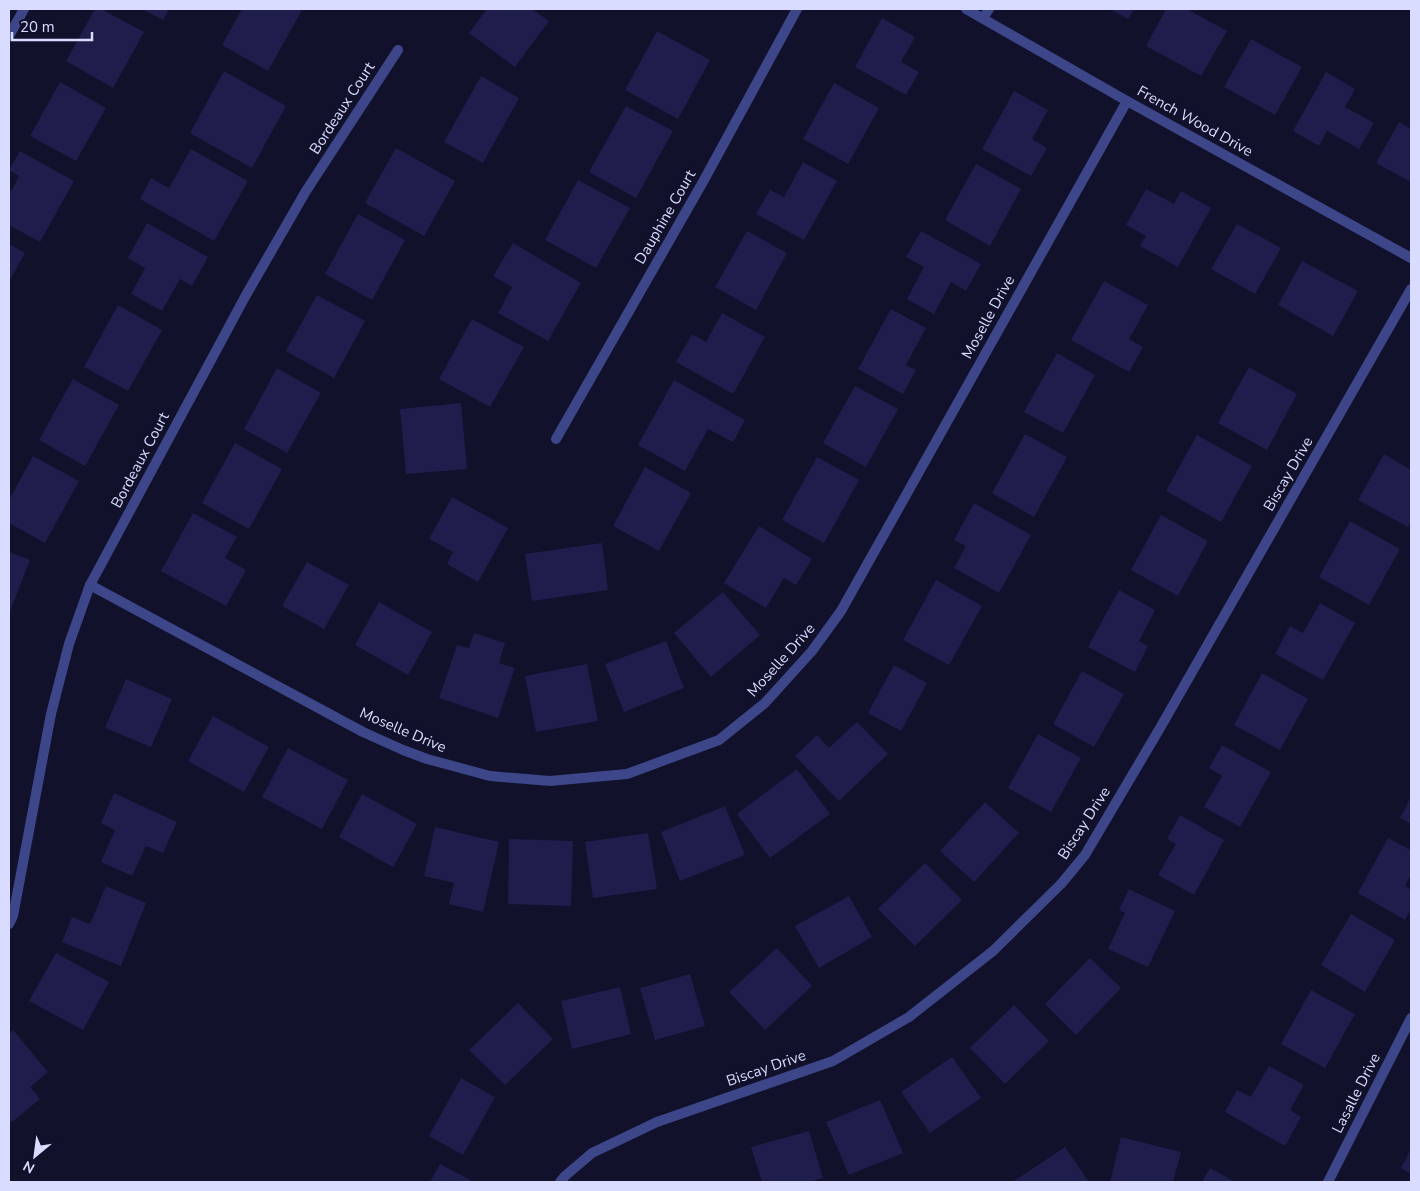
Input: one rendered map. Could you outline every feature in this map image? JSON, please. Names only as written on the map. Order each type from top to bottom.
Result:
[{"type":"street","points":[[9,36],[24,9]]},
{"type":"street","name":"Dauphine Court","points":[[556,439],[704,180],[797,9]]},
{"type":"street","name":"French Wood Drive","points":[[966,9],[1127,101],[1411,258]]},
{"type":"street","points":[[983,18],[989,9]]},
{"type":"street","name":"Bordeaux Court","points":[[9,924],[13,916],[51,714],[69,644],[90,585],[250,287],[306,191],[398,50]]},
{"type":"street","name":"Moselle Drive","points":[[90,585],[364,732],[427,759],[490,776],[550,781],[627,774],[718,740],[765,703],[812,651],[841,611],[1127,101]]},
{"type":"street","name":"Biscay Drive","points":[[560,1182],[592,1153],[616,1141],[657,1122],[833,1061],[909,1017],[993,951],[1061,884],[1085,855],[1411,289]]},
{"type":"street","name":"Lasalle Drive","points":[[1328,1182],[1411,1018]]},
{"type":"building","points":[[95,9],[101,9],[144,32],[113,88],[66,61]]},
{"type":"building","points":[[142,9],[169,9],[163,20]]},
{"type":"building","points":[[242,9],[302,10],[268,71],[222,45]]},
{"type":"building","points":[[487,9],[532,9],[549,21],[515,67],[469,33]]},
{"type":"building","points":[[1110,9],[1134,9],[1128,19]]},
{"type":"building","points":[[1166,9],[1187,9],[1227,31],[1201,76],[1146,46]]},
{"type":"building","points":[[882,18],[915,37],[901,62],[919,72],[906,95],[855,67]]},
{"type":"building","points":[[657,31],[710,60],[678,119],[625,90]]},
{"type":"building","points":[[1251,39],[1302,67],[1275,115],[1224,87]]},
{"type":"building","points":[[224,71],[286,106],[252,168],[190,133]]},
{"type":"building","points":[[1326,72],[1355,89],[1345,107],[1374,123],[1359,149],[1327,131],[1319,146],[1293,131]]},
{"type":"building","points":[[481,76],[519,98],[483,163],[444,142]]},
{"type":"building","points":[[60,82],[106,108],[76,161],[30,136]]},
{"type":"building","points":[[834,83],[879,108],[848,164],[803,139]]},
{"type":"building","points":[[1014,91],[1048,110],[1032,139],[1047,148],[1031,176],[982,149]]},
{"type":"building","points":[[626,106],[673,131],[636,198],[589,172]]},
{"type":"building","points":[[1399,122],[1411,129],[1411,182],[1376,163]]},
{"type":"building","points":[[396,148],[455,181],[424,236],[365,203]]},
{"type":"building","points":[[191,149],[248,181],[214,241],[140,199],[151,178],[169,188]]},
{"type":"building","points":[[20,151],[74,181],[40,242],[9,225],[9,191],[11,192],[19,176],[9,170]]},
{"type":"building","points":[[803,162],[837,181],[804,240],[756,214],[770,190],[784,197]]},
{"type":"building","points":[[976,164],[1021,189],[990,246],[945,220]]},
{"type":"building","points":[[578,180],[630,208],[596,268],[545,240]]},
{"type":"building","points":[[1146,189],[1174,204],[1181,191],[1211,208],[1178,267],[1140,246],[1146,236],[1126,225]]},
{"type":"building","points":[[358,214],[405,240],[372,300],[325,274]]},
{"type":"building","points":[[147,223],[208,257],[192,286],[180,279],[162,311],[131,294],[145,268],[128,258]]},
{"type":"building","points":[[1237,224],[1281,248],[1255,294],[1211,269]]},
{"type":"building","points":[[747,231],[787,253],[756,310],[715,287]]},
{"type":"building","points":[[921,231],[981,264],[966,291],[951,282],[934,314],[907,299],[924,267],[906,257]]},
{"type":"building","points":[[513,243],[581,283],[548,341],[498,313],[512,287],[493,276]]},
{"type":"building","points":[[9,244],[25,253],[9,282]]},
{"type":"building","points":[[1302,261],[1358,291],[1333,336],[1278,305]]},
{"type":"building","points":[[1104,281],[1148,305],[1129,339],[1143,347],[1129,372],[1071,340]]},
{"type":"building","points":[[317,295],[365,321],[334,378],[286,351]]},
{"type":"building","points":[[118,305],[162,330],[128,391],[84,367]]},
{"type":"building","points":[[891,309],[926,328],[906,365],[916,370],[903,394],[858,369]]},
{"type":"building","points":[[722,313],[765,337],[733,394],[676,362],[692,334],[706,342]]},
{"type":"building","points":[[472,319],[524,347],[490,407],[439,379]]},
{"type":"building","points":[[1057,353],[1095,375],[1063,433],[1024,412]]},
{"type":"building","points":[[1249,367],[1297,394],[1267,450],[1218,423]]},
{"type":"building","points":[[277,368],[321,393],[287,453],[244,429]]},
{"type":"building","points":[[73,379],[119,405],[85,466],[39,440]]},
{"type":"building","points":[[674,380],[745,420],[733,442],[708,429],[685,471],[638,445]]},
{"type":"building","points":[[855,386],[898,409],[866,467],[823,443]]},
{"type":"building","points":[[461,403],[467,469],[406,474],[400,409]]},
{"type":"building","points":[[1025,434],[1067,457],[1034,517],[992,493]]},
{"type":"building","points":[[1197,435],[1252,466],[1221,522],[1166,491]]},
{"type":"building","points":[[235,443],[282,469],[249,529],[202,503]]},
{"type":"building","points":[[1384,454],[1411,470],[1411,521],[1408,527],[1358,500]]},
{"type":"building","points":[[33,456],[79,481],[45,543],[9,523],[9,500]]},
{"type":"building","points":[[817,457],[859,480],[824,543],[782,520]]},
{"type":"building","points":[[645,467],[691,493],[659,551],[613,526]]},
{"type":"building","points":[[452,497],[508,528],[478,582],[447,564],[453,552],[429,539]]},
{"type":"building","points":[[974,503],[1031,535],[999,593],[954,568],[966,546],[954,540]]},
{"type":"building","points":[[193,513],[237,537],[225,558],[246,570],[226,606],[161,571]]},
{"type":"building","points":[[1161,515],[1208,541],[1178,596],[1131,570]]},
{"type":"building","points":[[1350,521],[1400,549],[1369,605],[1319,577]]},
{"type":"building","points":[[759,526],[812,559],[796,585],[784,578],[766,608],[724,583]]},
{"type":"building","points":[[602,543],[608,590],[532,601],[525,554]]},
{"type":"building","points":[[9,552],[30,560],[9,614]]},
{"type":"building","points":[[307,562],[349,585],[324,629],[282,606]]},
{"type":"building","points":[[936,580],[982,606],[949,665],[903,640]]},
{"type":"building","points":[[1119,590],[1155,610],[1139,641],[1148,646],[1135,672],[1088,647]]},
{"type":"building","points":[[723,592],[760,635],[711,677],[674,633]]},
{"type":"building","points":[[379,602],[432,632],[408,675],[355,645]]},
{"type":"building","points":[[1320,603],[1355,623],[1323,680],[1275,654],[1290,626],[1303,633]]},
{"type":"building","points":[[474,633],[505,643],[499,663],[515,668],[498,718],[439,698],[457,645],[469,648]]},
{"type":"building","points":[[666,641],[684,688],[624,712],[605,664]]},
{"type":"building","points":[[587,664],[598,721],[536,732],[525,676]]},
{"type":"building","points":[[894,665],[927,683],[901,731],[868,713]]},
{"type":"building","points":[[1082,671],[1124,694],[1094,747],[1053,724]]},
{"type":"building","points":[[1262,673],[1308,699],[1280,750],[1234,725]]},
{"type":"building","points":[[126,679],[172,699],[151,747],[105,728]]},
{"type":"building","points":[[213,716],[269,747],[244,792],[188,761]]},
{"type":"building","points":[[857,722],[888,754],[839,801],[795,756],[817,735],[829,748]]},
{"type":"building","points":[[1038,734],[1081,758],[1051,812],[1008,788]]},
{"type":"building","points":[[1222,745],[1271,772],[1240,827],[1204,807],[1222,776],[1209,768]]},
{"type":"building","points":[[288,748],[348,780],[322,829],[262,797]]},
{"type":"building","points":[[797,769],[830,814],[770,858],[737,814]]},
{"type":"building","points":[[114,793],[177,822],[163,853],[146,846],[132,876],[101,862],[115,830],[101,823]]},
{"type":"building","points":[[362,794],[417,824],[393,867],[339,837]]},
{"type":"building","points":[[1411,797],[1411,824],[1400,818]]},
{"type":"building","points":[[985,802],[1019,833],[974,882],[940,851]]},
{"type":"building","points":[[725,806],[745,855],[680,881],[661,832]]},
{"type":"building","points":[[1180,815],[1224,840],[1194,895],[1158,875],[1176,844],[1167,839]]},
{"type":"building","points":[[435,827],[499,842],[483,912],[449,904],[454,883],[424,876]]},
{"type":"building","points":[[648,833],[657,889],[593,898],[585,842]]},
{"type":"building","points":[[1388,838],[1411,850],[1411,874],[1405,886],[1411,890],[1411,909],[1405,920],[1358,893]]},
{"type":"building","points":[[509,839],[573,841],[571,906],[508,904]]},
{"type":"building","points":[[925,863],[962,900],[915,946],[878,909]]},
{"type":"building","points":[[106,886],[146,903],[121,966],[62,942],[72,917],[90,924]]},
{"type":"building","points":[[1129,889],[1175,911],[1148,967],[1108,949],[1125,913],[1119,910]]},
{"type":"building","points":[[849,896],[872,937],[819,968],[795,926]]},
{"type":"building","points":[[1351,914],[1395,940],[1365,992],[1321,965]]},
{"type":"building","points":[[777,948],[812,986],[765,1030],[729,992]]},
{"type":"building","points":[[56,953],[109,982],[83,1030],[29,1001]]},
{"type":"building","points":[[1090,958],[1121,988],[1076,1035],[1045,1004]]},
{"type":"building","points":[[690,974],[705,1026],[655,1040],[640,988]]},
{"type":"building","points":[[620,987],[631,1034],[572,1049],[561,1001]]},
{"type":"building","points":[[1311,990],[1355,1014],[1325,1068],[1281,1044]]},
{"type":"building","points":[[518,1003],[553,1039],[505,1085],[469,1050]]},
{"type":"building","points":[[1014,1005],[1049,1041],[1005,1084],[970,1048]]},
{"type":"building","points":[[13,1030],[48,1072],[30,1087],[40,1099],[12,1122],[9,1119],[9,1034]]},
{"type":"building","points":[[952,1057],[981,1098],[930,1133],[901,1092]]},
{"type":"building","points":[[1269,1066],[1304,1085],[1290,1110],[1301,1117],[1285,1146],[1225,1112],[1237,1090],[1251,1097]]},
{"type":"building","points":[[461,1078],[495,1097],[463,1155],[429,1136]]},
{"type":"building","points":[[880,1100],[903,1153],[849,1175],[826,1122]]},
{"type":"building","points":[[809,1131],[823,1178],[810,1182],[762,1182],[751,1147]]},
{"type":"building","points":[[1121,1137],[1181,1152],[1173,1182],[1110,1182]]},
{"type":"building","points":[[1065,1147],[1089,1182],[1014,1181]]},
{"type":"building","points":[[1411,1149],[1411,1174],[1401,1168]]},
{"type":"building","points":[[440,1164],[474,1182],[430,1182]]},
{"type":"building","points":[[1210,1168],[1235,1182],[1202,1182]]}]
